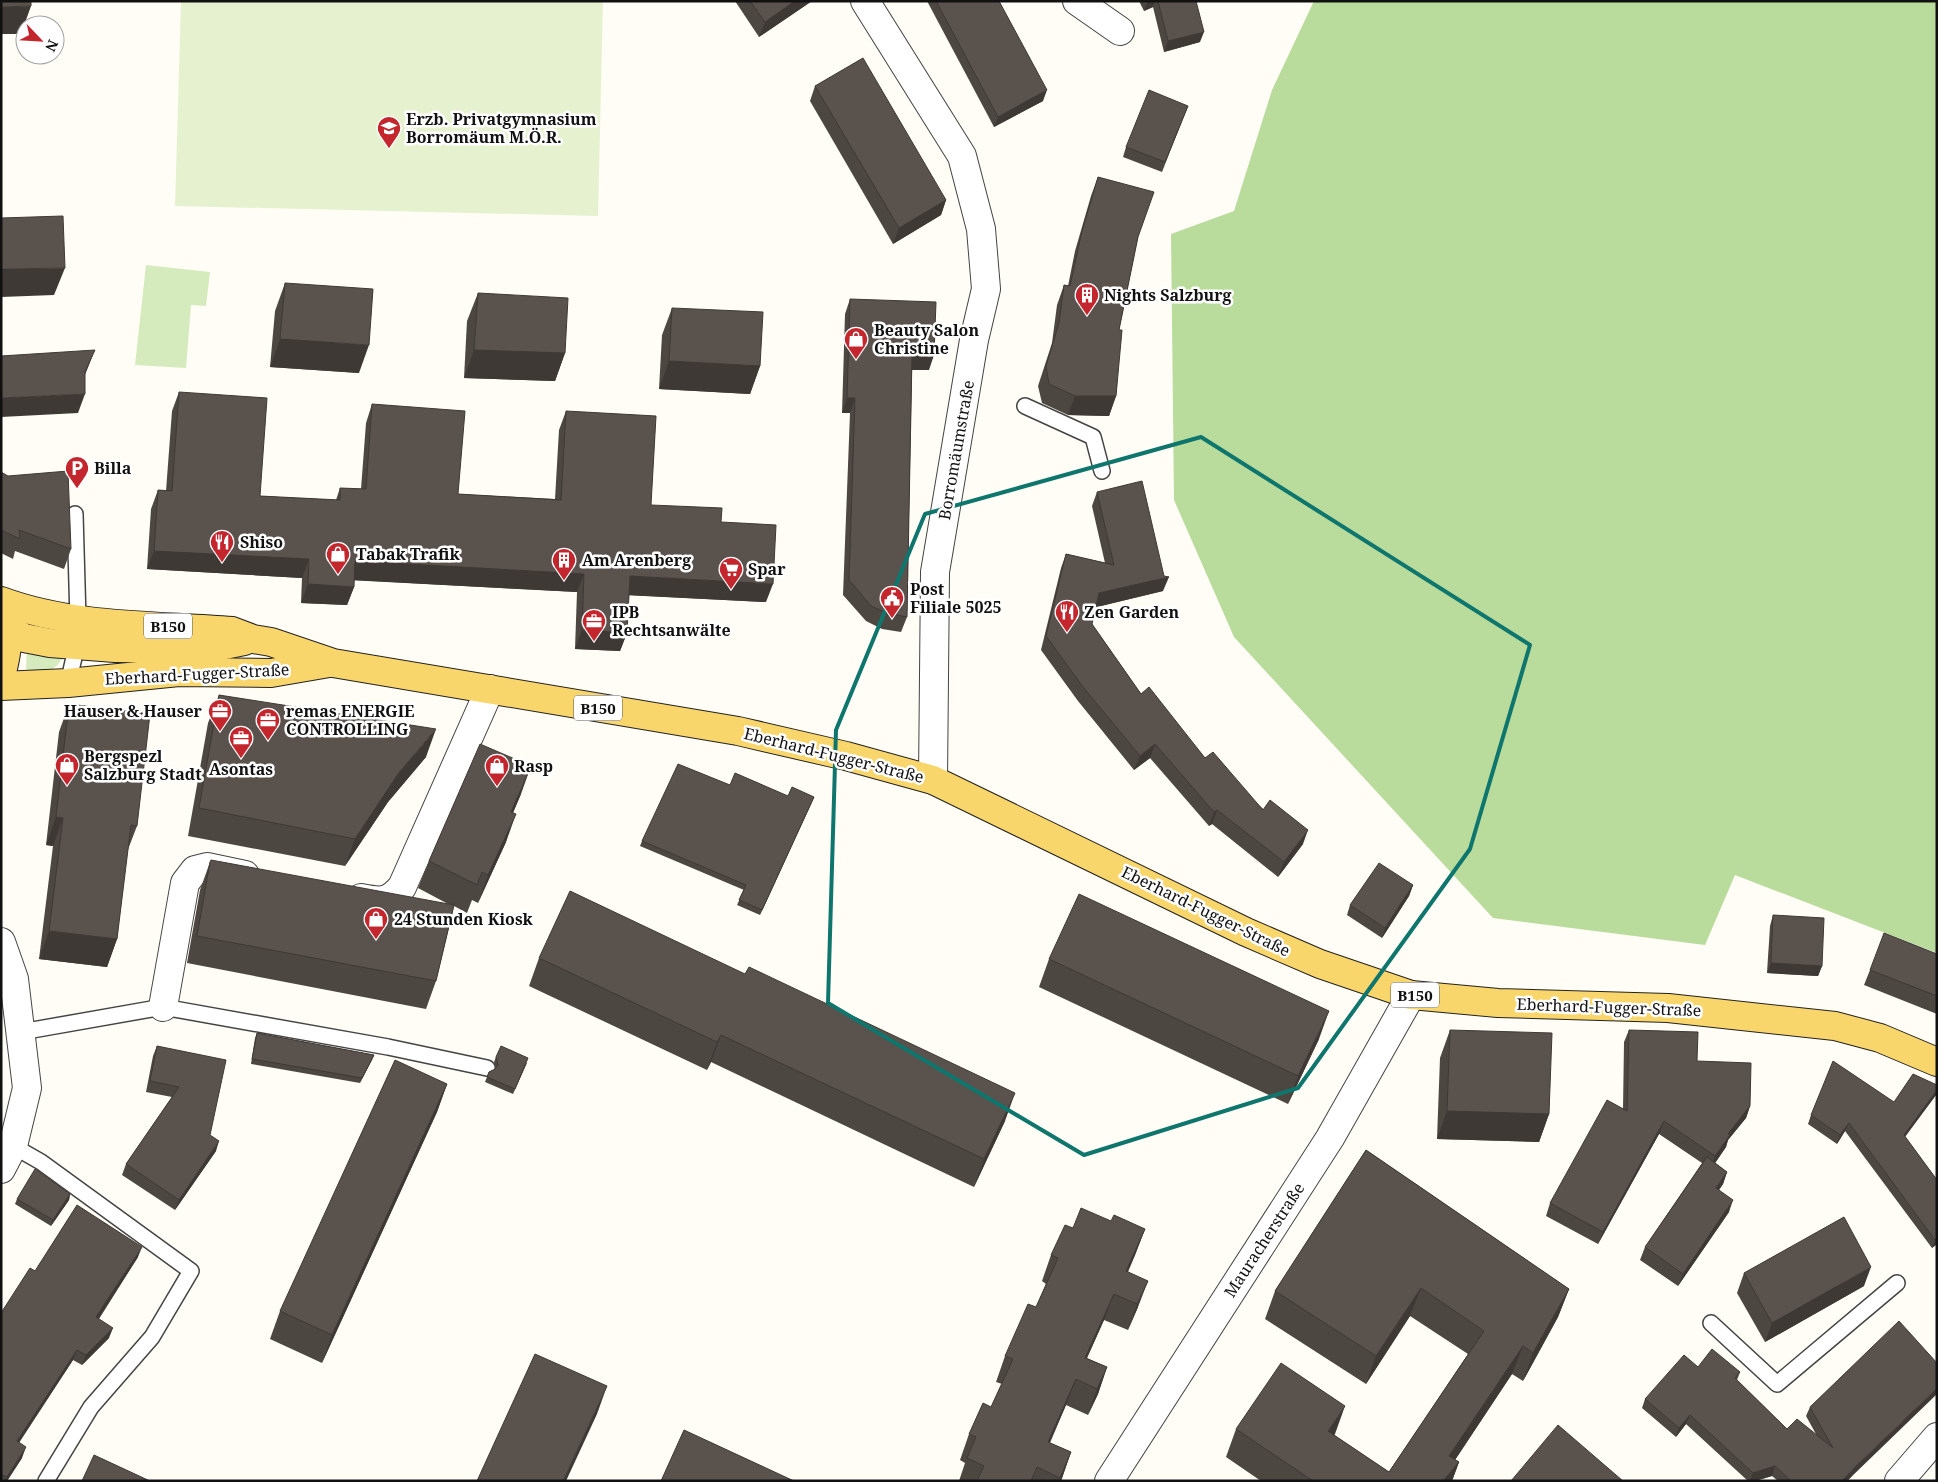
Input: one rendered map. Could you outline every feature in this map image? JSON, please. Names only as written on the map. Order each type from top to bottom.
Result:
[{"type":"main road","name":"Eberhard-Fugger-Straße","points":[[1,601],[78,632],[232,631],[333,663],[738,731],[846,756],[933,780],[1246,932],[1320,964],[1412,994],[1498,1003],[1668,1008],[1835,1026],[1880,1038],[1937,1062]]},
{"type":"main road","points":[[3,622],[24,638],[78,632]]},
{"type":"main road","points":[[1,676],[8,649],[3,622]]},
{"type":"main road","name":"Eberhard-Fugger-Straße","points":[[1,686],[68,683],[179,672],[271,673],[333,663]]},
{"type":"street","name":"Borromäumstraße","points":[[865,1],[962,156],[981,229],[986,289],[974,340],[935,572],[933,780]]},
{"type":"street","points":[[1077,1],[1120,31]]},
{"type":"street","points":[[339,894],[377,901],[392,898],[402,887],[490,689]]},
{"type":"street","points":[[164,1007],[185,883],[195,870],[207,867],[273,880]]},
{"type":"street","points":[[1,942],[14,979],[27,1088],[5,1152]]},
{"type":"street","name":"Mauracherstraße","points":[[1109,1481],[1330,1138],[1412,994]]},
{"type":"street","points":[[1899,1481],[1937,1437]]},
{"type":"lane","points":[[1025,406],[1093,437],[1102,471]]},
{"type":"lane","points":[[68,683],[78,632],[75,514]]},
{"type":"lane","points":[[21,1032],[164,1007],[388,1047],[487,1068]]},
{"type":"lane","points":[[5,1152],[41,1162],[191,1271],[152,1337],[91,1407],[46,1481]]},
{"type":"lane","points":[[1711,1323],[1777,1384],[1897,1283]]},
{"type":"highlighted area","points":[[1201,437],[1530,645],[1470,849],[1298,1088],[1084,1155],[828,1003],[836,730],[925,514]]},
{"type":"green space","points":[[181,1],[603,1],[598,216],[175,206]]},
{"type":"green space","points":[[1314,1],[1937,1],[1937,953],[1735,875],[1705,945],[1493,918],[1234,637],[1174,500],[1171,234],[1234,211],[1272,90]]},
{"type":"green space","points":[[146,265],[210,272],[206,306],[191,305],[186,368],[135,365]]},
{"type":"green space","points":[[27,645],[64,655],[57,665],[48,670],[26,669]]},
{"type":"building","points":[[1,1],[31,1],[31,6],[1,7]]},
{"type":"building","points":[[750,1],[795,1],[765,22]]},
{"type":"building","points":[[936,1],[999,1],[1047,90],[998,117]]},
{"type":"building","points":[[1158,1],[1196,1],[1204,32],[1168,41]]},
{"type":"building","points":[[863,58],[946,200],[899,228],[815,86]]},
{"type":"building","points":[[1149,90],[1188,106],[1165,162],[1126,147]]},
{"type":"building","name":"Nights Salzburg","points":[[1098,177],[1154,192],[1138,237],[1119,330],[1122,330],[1116,396],[1075,396],[1049,384],[1046,366],[1059,323],[1064,285],[1070,286],[1082,231]]},
{"type":"building","points":[[63,216],[65,268],[1,269],[1,218]]},
{"type":"building","points":[[285,283],[373,289],[369,345],[280,339]]},
{"type":"building","points":[[478,293],[568,298],[565,353],[474,350]]},
{"type":"building","points":[[850,299],[936,302],[934,355],[912,355],[907,617],[887,613],[871,606],[849,580],[855,398],[847,398]]},
{"type":"building","points":[[672,308],[763,312],[760,366],[669,361]]},
{"type":"building","points":[[95,350],[85,371],[85,394],[1,398],[1,356]]},
{"type":"building","points":[[179,392],[267,398],[260,496],[340,500],[340,488],[366,489],[372,404],[465,411],[458,494],[561,500],[566,411],[656,416],[651,505],[722,508],[721,522],[776,525],[773,584],[630,576],[627,633],[582,630],[584,574],[355,561],[354,587],[308,584],[309,559],[154,551],[158,490],[172,491]]},
{"type":"building","points":[[68,471],[71,549],[19,530],[20,539],[1,530],[1,472],[8,476]]},
{"type":"building","points":[[1142,481],[1164,576],[1169,577],[1099,593],[1092,624],[1141,694],[1149,687],[1205,758],[1213,752],[1263,810],[1270,800],[1308,830],[1284,862],[1217,810],[1214,812],[1155,744],[1140,756],[1083,687],[1046,636],[1066,554],[1114,565],[1097,492]]},
{"type":"building","points":[[219,695],[436,729],[398,774],[355,839],[199,808]]},
{"type":"building","points":[[69,704],[150,714],[137,826],[131,825],[117,939],[49,931],[63,818],[56,817]]},
{"type":"building","points":[[480,744],[531,766],[511,812],[516,814],[488,875],[482,872],[477,885],[429,861]]},
{"type":"building","points":[[678,764],[730,785],[735,773],[788,796],[792,787],[814,797],[762,910],[739,900],[746,885],[642,841]]},
{"type":"building","points":[[211,860],[454,905],[436,981],[197,936]]},
{"type":"building","points":[[1379,863],[1413,885],[1385,928],[1350,905]]},
{"type":"building","points":[[570,891],[745,974],[749,967],[1015,1093],[984,1159],[721,1035],[717,1042],[539,958]]},
{"type":"building","points":[[1079,894],[1329,1011],[1298,1076],[1049,959]]},
{"type":"building","points":[[1773,915],[1824,918],[1822,966],[1771,963]]},
{"type":"building","points":[[1884,933],[1937,954],[1937,996],[1870,970]]},
{"type":"building","points":[[1450,1030],[1552,1033],[1549,1114],[1447,1111]]},
{"type":"building","points":[[1629,1030],[1698,1032],[1697,1061],[1751,1063],[1750,1106],[1728,1134],[1730,1135],[1715,1156],[1664,1121],[1603,1232],[1550,1203],[1607,1100],[1627,1111]]},
{"type":"building","points":[[257,1033],[374,1055],[362,1078],[252,1059]]},
{"type":"building","points":[[157,1046],[226,1060],[210,1135],[219,1141],[179,1200],[126,1164],[179,1087],[150,1081]]},
{"type":"building","points":[[501,1046],[528,1058],[515,1089],[487,1077],[489,1072],[498,1065],[496,1057]]},
{"type":"building","points":[[395,1060],[447,1084],[332,1335],[280,1311]]},
{"type":"building","points":[[1833,1061],[1894,1102],[1913,1074],[1937,1085],[1937,1090],[1904,1135],[1937,1180],[1937,1238],[1935,1240],[1849,1123],[1840,1135],[1811,1115]]},
{"type":"building","points":[[1366,1150],[1569,1289],[1533,1353],[1523,1346],[1449,1456],[1459,1462],[1443,1481],[1313,1481],[1236,1429],[1281,1363],[1345,1406],[1328,1431],[1389,1472],[1484,1331],[1421,1288],[1376,1356],[1275,1291]]},
{"type":"building","points":[[1707,1157],[1727,1172],[1716,1188],[1733,1200],[1683,1274],[1645,1247]]},
{"type":"building","points":[[35,1169],[70,1194],[53,1220],[17,1199]]},
{"type":"building","points":[[77,1205],[142,1247],[96,1317],[113,1328],[86,1355],[77,1350],[17,1441],[26,1447],[7,1477],[1,1474],[1,1313],[30,1268],[35,1271]]},
{"type":"building","points":[[1081,1208],[1111,1221],[1114,1215],[1145,1229],[1126,1271],[1148,1281],[1137,1304],[1114,1294],[1085,1358],[1107,1367],[1097,1389],[1076,1379],[1048,1442],[1071,1452],[1060,1478],[1037,1467],[1031,1481],[977,1481],[984,1466],[967,1458],[976,1437],[969,1434],[983,1403],[991,1407],[1013,1359],[1005,1356],[1028,1304],[1036,1307],[1058,1258],[1051,1255],[1065,1225],[1073,1228]]},
{"type":"building","points":[[1844,1217],[1871,1267],[1772,1323],[1744,1273]]},
{"type":"building","points":[[1899,1321],[1937,1363],[1937,1388],[1842,1481],[1791,1481],[1775,1466],[1753,1473],[1690,1415],[1679,1428],[1645,1399],[1684,1355],[1698,1367],[1712,1349],[1740,1372],[1735,1378],[1787,1429],[1797,1419],[1833,1448],[1810,1407]]},
{"type":"building","points":[[535,1354],[607,1386],[563,1481],[477,1481]]},
{"type":"building","points":[[1558,1425],[1623,1481],[1511,1481]]},
{"type":"building","points":[[684,1430],[794,1481],[661,1481]]},
{"type":"building","points":[[94,1455],[150,1481],[82,1481]]},
{"type":"place","name":"Erzb. Privatgymnasium Borromäum M.Ö.R.","points":[[389,149]]},
{"type":"place","name":"Nights Salzburg","points":[[1087,316]]},
{"type":"place","name":"Beauty Salon Christine","points":[[856,360]]},
{"type":"place","name":"Billa","points":[[77,489]]},
{"type":"place","name":"Shiso","points":[[222,563]]},
{"type":"place","name":"Tabak Trafik","points":[[338,575]]},
{"type":"place","name":"Am Arenberg","points":[[564,581]]},
{"type":"place","name":"Spar","points":[[731,590]]},
{"type":"place","name":"Post Filiale 5025","points":[[892,619]]},
{"type":"place","name":"Zen Garden","points":[[1067,633]]},
{"type":"place","name":"IPB Rechtsanwälte","points":[[594,642]]},
{"type":"place","name":"Hauser & Hauser","points":[[220,732]]},
{"type":"place","name":"remas ENERGIE CONTROLLING","points":[[268,741]]},
{"type":"place","name":"Asontas","points":[[241,759]]},
{"type":"place","name":"Bergspezl Salzburg Stadt","points":[[67,786]]},
{"type":"place","name":"Rasp","points":[[497,787]]},
{"type":"place","name":"24 Stunden Kiosk","points":[[376,940]]}]
